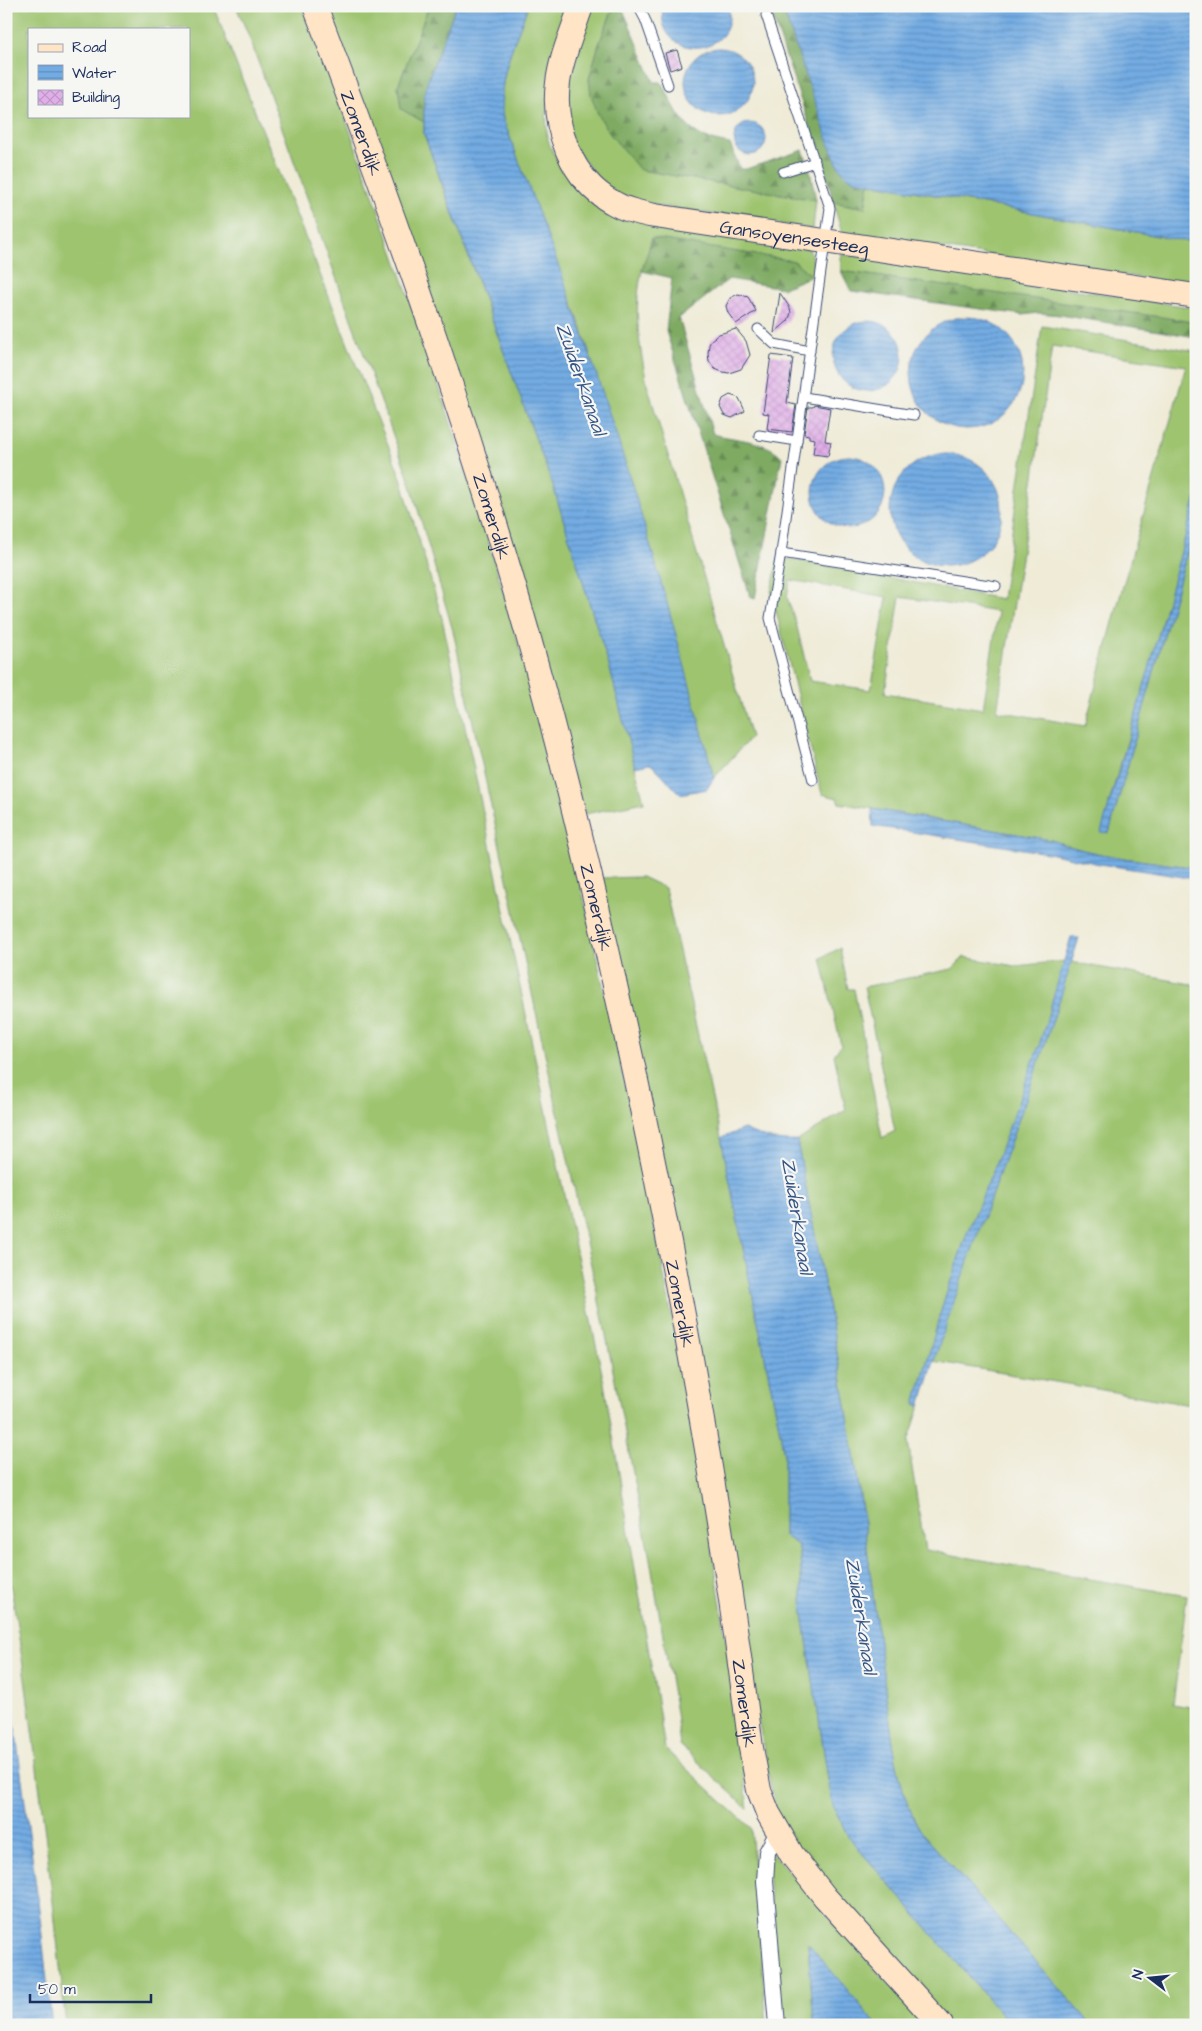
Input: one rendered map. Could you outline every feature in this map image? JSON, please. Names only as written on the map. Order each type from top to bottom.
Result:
[{"type":"street","name":"Zomerdijk","points":[[315,6],[356,113],[446,366],[538,671],[562,762],[615,986],[670,1239],[710,1464],[750,1748],[759,1790],[778,1832],[792,1855],[824,1897],[941,2025]]},
{"type":"street","name":"Gansoyensesteeg","points":[[581,6],[561,68],[556,106],[560,129],[571,156],[590,185],[611,202],[635,212],[1196,296]]},
{"type":"street","points":[[777,2025],[765,1881],[767,1852],[778,1832]]},
{"type":"lane","points":[[638,6],[645,19],[668,85]]},
{"type":"lane","points":[[766,15],[830,208],[827,240],[770,618],[814,780]]},
{"type":"lane","points":[[783,172],[816,162]]},
{"type":"lane","points":[[758,329],[774,344],[810,351]]},
{"type":"lane","points":[[804,397],[914,415]]},
{"type":"lane","points":[[759,435],[797,442]]},
{"type":"lane","points":[[781,553],[996,586]]},
{"type":"green space","points":[[6,6],[213,6],[400,475],[442,618],[604,1383],[665,1749],[751,1828],[767,2025],[66,2025],[54,1907],[24,1673],[6,1556]]},
{"type":"green space","points":[[236,6],[303,6],[418,323],[514,627],[556,780],[570,839],[652,1214],[689,1411],[722,1609],[748,1809],[680,1745],[650,1559],[603,1320],[453,631],[410,482],[248,34]]},
{"type":"green space","points":[[325,6],[429,6],[398,86],[401,109],[424,122],[424,134],[442,185],[552,483],[610,669],[644,802],[585,814]]},
{"type":"green space","points":[[429,6],[456,6],[424,98],[424,122],[401,109],[398,86]]},
{"type":"green space","points":[[528,6],[571,6],[552,77],[547,115],[547,132],[550,146],[557,160],[586,196],[611,214],[809,249],[813,260],[812,276],[794,261],[653,239],[641,276],[638,316],[640,343],[647,384],[751,737],[714,778],[654,562],[582,329],[503,119],[502,90],[504,76]]},
{"type":"green space","points":[[589,6],[614,6],[599,44],[589,79],[598,114],[610,134],[641,170],[816,200],[813,229],[659,206],[610,192],[574,148],[567,123],[569,75]]},
{"type":"green space","points":[[614,6],[620,6],[624,12],[654,82],[661,82],[680,117],[691,129],[709,139],[730,144],[740,169],[746,169],[803,150],[809,166],[816,200],[640,170],[610,134],[598,114],[591,95],[589,79],[599,44]]},
{"type":"green space","points":[[753,6],[782,6],[838,166],[854,180],[869,183],[865,208],[833,202],[829,184],[773,18],[768,19]]},
{"type":"green space","points":[[869,183],[1196,243],[1196,286],[842,233],[833,202],[865,208]]},
{"type":"green space","points":[[652,238],[794,261],[812,276],[783,288],[729,279],[679,318],[713,434],[750,441],[768,447],[782,457],[755,598],[750,596],[666,331],[672,278],[642,271]]},
{"type":"green space","points":[[841,254],[1196,308],[1196,323],[841,271]]},
{"type":"green space","points":[[841,271],[1175,319],[1196,323],[1196,337],[1060,315],[1038,313],[1023,315],[851,291]]},
{"type":"green space","points":[[1042,326],[1196,351],[1196,497],[1149,669],[1109,802],[1109,833],[1196,521],[1196,868],[1085,851],[1051,840],[839,803],[837,798],[822,794],[771,591],[779,557],[1002,599]],"holes":[[[1052,346],[1186,366],[1085,726],[997,711],[1034,476]],[[790,580],[887,597],[871,690],[810,681],[797,627],[787,597]],[[900,597],[998,612],[983,709],[885,693]]]},
{"type":"green space","points":[[642,877],[665,888],[721,1138],[781,1437],[784,1455],[784,1536],[798,1545],[800,1554],[803,1614],[833,1806],[849,1838],[1011,2025],[949,2025],[809,1867],[775,1809],[601,878]]},
{"type":"green space","points":[[840,948],[848,989],[854,989],[882,1138],[895,1131],[864,987],[952,969],[964,957],[1015,966],[1065,961],[1039,1046],[993,1171],[967,1233],[943,1304],[915,1404],[920,1406],[908,1442],[925,1550],[1187,1596],[1173,1704],[1196,1708],[1196,2025],[1092,2025],[923,1834],[915,1821],[904,1792],[891,1730],[849,1422],[797,1141],[846,1110],[834,1055],[841,1045],[821,958]]},
{"type":"green space","points":[[1071,962],[1196,985],[1196,1406],[933,1361],[1021,1112]]},
{"type":"green space","points":[[766,1846],[925,2025],[877,2025],[808,1944],[814,2025],[780,2025]]},
{"type":"water","name":"Zuiderkanaal","points":[[456,6],[528,6],[504,76],[502,90],[503,119],[572,302],[635,496],[669,609],[714,778],[707,789],[680,794],[650,764],[635,767],[610,669],[552,483],[424,134],[424,98],[428,80]]},
{"type":"water","points":[[663,6],[728,6],[728,24],[722,36],[710,44],[697,47],[683,45],[671,38],[664,25]]},
{"type":"water","points":[[782,6],[1196,6],[1196,243],[854,180],[845,174],[831,149]]},
{"type":"water","points":[[719,48],[732,51],[743,58],[750,69],[753,82],[750,95],[743,106],[732,113],[719,116],[706,113],[695,106],[688,95],[685,82],[688,69],[695,58],[706,51]]},
{"type":"water","points":[[750,123],[762,127],[766,139],[762,151],[750,155],[738,151],[734,139],[738,127]]},
{"type":"water","points":[[967,317],[989,321],[1007,333],[1019,351],[1023,373],[1019,395],[1007,413],[989,425],[967,429],[945,425],[927,413],[915,395],[911,373],[915,351],[927,333],[945,321]]},
{"type":"water","points":[[868,321],[887,327],[897,337],[903,356],[897,375],[887,385],[868,391],[849,385],[839,375],[833,356],[839,337],[849,327]]},
{"type":"water","points":[[946,454],[957,455],[967,459],[985,471],[997,489],[1001,499],[1001,521],[997,531],[985,549],[967,561],[957,565],[946,566],[935,565],[925,561],[907,549],[895,531],[891,521],[890,510],[891,499],[895,489],[907,471],[925,459],[935,455]]},
{"type":"water","points":[[849,456],[869,462],[879,472],[885,492],[879,512],[869,522],[849,528],[829,522],[819,512],[813,492],[819,472],[829,462]]},
{"type":"water","points":[[1196,497],[1196,521],[1109,833],[1101,832],[1149,669]]},
{"type":"water","points":[[872,809],[1051,840],[1085,851],[1196,868],[1196,879],[1100,864],[1048,853],[873,826]]},
{"type":"water","points":[[1071,937],[1079,938],[1061,997],[958,1288],[920,1406],[915,1404],[943,1304],[967,1233],[993,1171],[1039,1046]]},
{"type":"water","name":"Zuiderkanaal","points":[[744,1129],[770,1139],[797,1141],[849,1423],[894,1746],[900,1777],[909,1806],[923,1834],[1092,2025],[1011,2025],[849,1838],[833,1806],[803,1614],[800,1554],[798,1545],[784,1536],[784,1455],[781,1437],[721,1138]]},
{"type":"water","points":[[6,1658],[39,1909],[52,2025],[6,2025]]},
{"type":"water","points":[[808,1943],[877,2025],[814,2025]]},
{"type":"building","points":[[677,50],[682,66],[670,70],[665,53]]},
{"type":"building","points":[[780,293],[790,308],[791,313],[788,321],[774,333]]},
{"type":"building","points":[[738,294],[748,297],[756,311],[736,324],[728,313],[726,306],[730,298]]},
{"type":"building","points":[[736,329],[746,341],[750,355],[741,369],[729,373],[715,369],[709,361],[708,353],[711,340],[719,334]]},
{"type":"building","points":[[771,355],[793,358],[787,403],[796,405],[792,432],[767,429],[769,414],[763,413]]},
{"type":"building","points":[[730,395],[739,398],[745,411],[732,418],[724,415],[720,407],[723,399]]},
{"type":"building","points":[[814,405],[830,408],[825,441],[831,442],[828,456],[813,454],[815,439],[809,438],[809,435],[804,434],[808,407],[813,407]]}]
